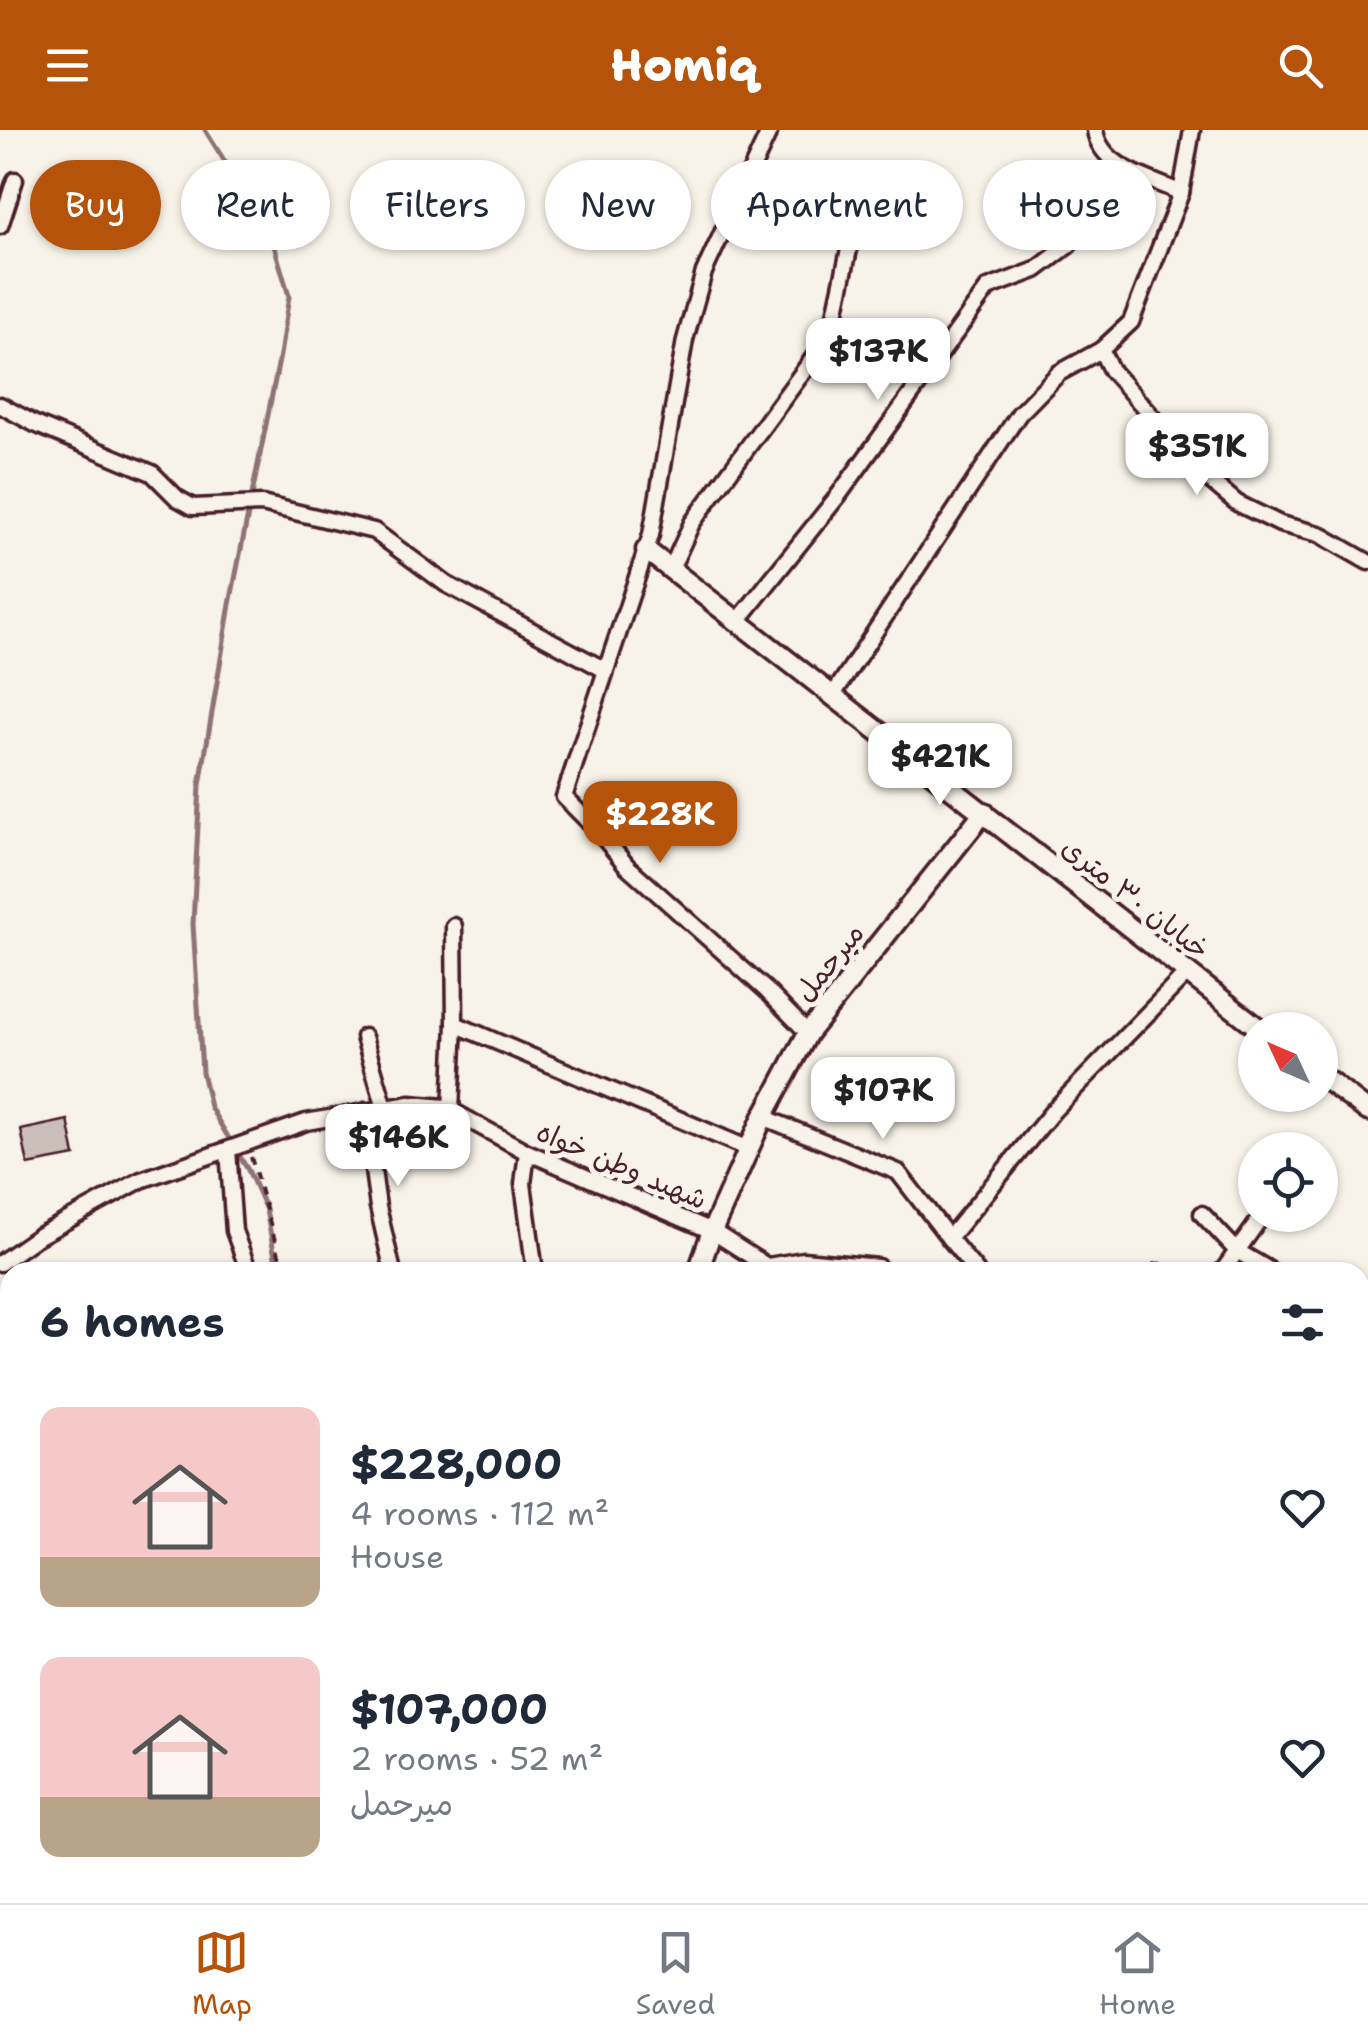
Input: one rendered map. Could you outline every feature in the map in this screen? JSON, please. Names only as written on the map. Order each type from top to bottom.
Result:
[{"type":"street","points":[[770,130],[704,272],[686,340],[646,550],[564,797],[628,866],[808,1033]]},
{"type":"street","points":[[1095,130],[1110,160],[1182,193]]},
{"type":"street","points":[[833,695],[1018,414],[1059,373],[1101,350],[1130,322],[1182,193],[1192,130]]},
{"type":"street","points":[[0,226],[16,180]]},
{"type":"street","points":[[671,569],[692,523],[830,334],[850,250]]},
{"type":"street","points":[[738,621],[838,496],[988,288],[1036,270],[1062,250]]},
{"type":"street","points":[[1101,350],[1112,370],[1206,477],[1237,503],[1280,524],[1319,534],[1368,562]]},
{"type":"street","points":[[0,405],[35,424],[152,473],[192,507],[262,504],[374,531],[446,584],[605,670]]},
{"type":"street","name":"خیابان ۳۰ متری","points":[[646,550],[1238,1012]]},
{"type":"street","name":"میرحمل","points":[[701,1262],[763,1117],[808,1033],[984,812]]},
{"type":"street","points":[[451,1110],[454,926]]},
{"type":"street","points":[[949,1238],[1053,1111],[1187,973]]},
{"type":"street","points":[[455,1024],[749,1149]]},
{"type":"street","points":[[364,1037],[386,1108]]},
{"type":"street","points":[[1338,1088],[1368,1111]]},
{"type":"street","name":"شهید وطن خواه","points":[[3,1262],[37,1238],[142,1180],[306,1122],[410,1104],[445,1106],[526,1152],[712,1231],[761,1262]]},
{"type":"street","points":[[366,1112],[378,1207],[390,1262]]},
{"type":"street","points":[[763,1117],[898,1172],[969,1262]]},
{"type":"street","points":[[228,1150],[234,1231],[246,1262]]},
{"type":"street","points":[[526,1152],[523,1184],[534,1262]]},
{"type":"street","points":[[1202,1214],[1237,1251],[1256,1262]]},
{"type":"street","points":[[1229,1262],[1251,1232]]},
{"type":"street","points":[[796,1262],[822,1262]]},
{"type":"path","points":[[248,1142],[281,1262]]},
{"type":"building","points":[[68,1120],[75,1156],[28,1165],[21,1130]]},
{"type":"waterway","points":[[205,130],[271,235],[289,296],[200,785],[193,924],[202,1072],[210,1107],[248,1170],[266,1210],[276,1262]]}]
